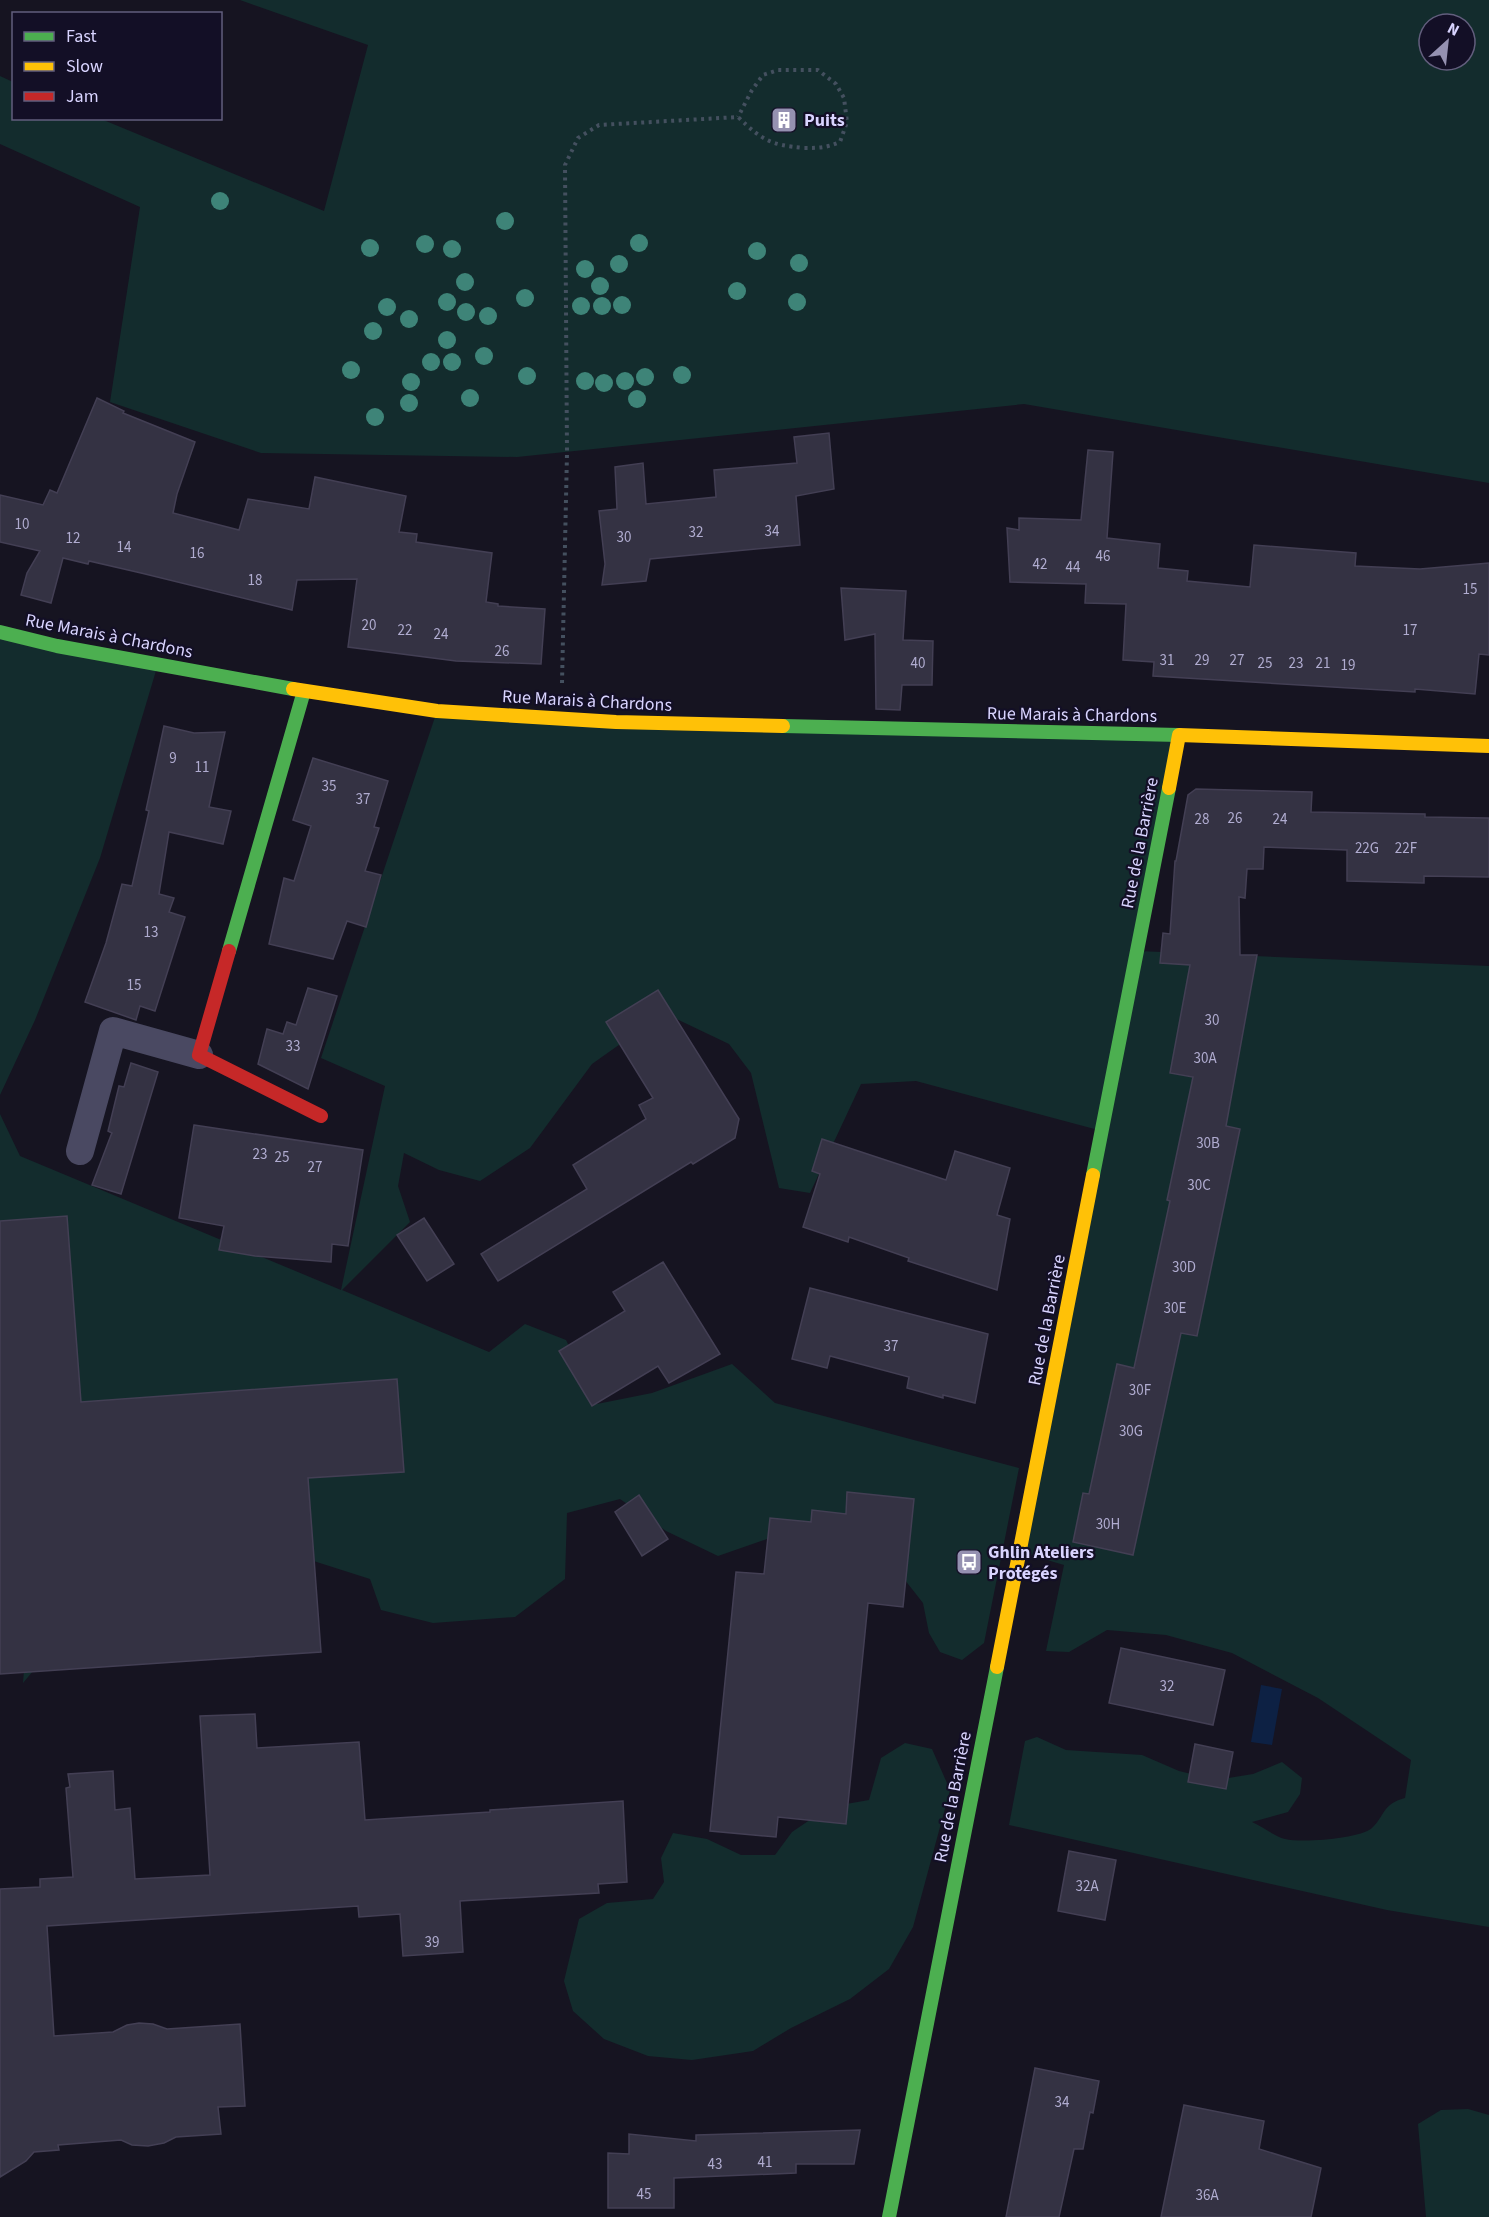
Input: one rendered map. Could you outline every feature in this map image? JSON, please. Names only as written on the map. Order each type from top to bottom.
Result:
[{"type":"street","name":"Rue Marais à Chardons","points":[[0,632],[57,646],[304,691],[437,711],[561,720],[1179,735]]},
{"type":"street","points":[[199,1055],[304,691]]},
{"type":"street","points":[[1179,735],[1489,746]]},
{"type":"street","name":"Rue de la Barrière","points":[[889,2217],[1179,735]]},
{"type":"street","points":[[80,1150],[113,1031],[199,1055],[321,1116]]},
{"type":"path","points":[[561,720],[567,453],[565,165],[578,138],[599,125],[738,117],[756,135],[780,146],[825,149],[840,142],[847,122],[844,98],[836,84],[818,70],[777,70],[763,75],[738,117]]},
{"type":"green space","points":[[240,0],[1489,0],[1489,483],[1024,404],[517,457],[261,453],[110,402],[140,207],[0,144],[0,76],[12,82],[12,120],[103,120],[324,211],[368,45]]},
{"type":"green space","points":[[0,632],[158,664],[100,858],[35,1020],[0,1095]]},
{"type":"green space","points":[[437,711],[1179,735],[1138,951],[1489,966],[1489,1927],[1387,1910],[1009,1825],[1025,1741],[1037,1737],[1066,1750],[1142,1755],[1179,1771],[1216,1780],[1253,1774],[1282,1762],[1302,1778],[1300,1794],[1288,1812],[1252,1822],[1281,1838],[1293,1840],[1343,1837],[1372,1828],[1388,1807],[1405,1798],[1411,1760],[1318,1698],[1232,1653],[1166,1635],[1107,1630],[1069,1652],[1046,1651],[1064,1565],[1020,1552],[1102,1131],[916,1081],[861,1084],[810,1193],[779,1188],[751,1073],[729,1044],[664,1013],[592,1064],[530,1148],[480,1181],[439,1170],[404,1153],[398,1186],[410,1222],[342,1290],[489,1352],[525,1324],[566,1340],[597,1404],[652,1393],[732,1364],[775,1403],[1019,1468],[984,1643],[962,1660],[940,1652],[929,1633],[923,1603],[901,1575],[839,1514],[718,1556],[666,1531],[620,1499],[567,1513],[565,1579],[515,1617],[433,1623],[381,1610],[370,1579],[301,1557],[138,1546],[23,1683],[46,1390],[0,1382],[0,1114],[20,1156],[341,1290],[385,1086],[321,1058]]},
{"type":"green space","points":[[905,1743],[932,1749],[950,1790],[913,1927],[889,1969],[850,1999],[791,2028],[753,2051],[692,2060],[648,2056],[604,2039],[573,2011],[564,1981],[579,1919],[607,1903],[653,1899],[664,1882],[661,1858],[673,1833],[707,1839],[741,1855],[775,1855],[792,1832],[829,1807],[869,1800],[881,1758]]},
{"type":"green space","points":[[1468,2109],[1489,2115],[1489,2217],[1426,2217],[1418,2124],[1441,2110]]},
{"type":"water","points":[[1261,1685],[1282,1689],[1272,1745],[1251,1742]]},
{"type":"building","points":[[97,398],[124,411],[123,413],[195,442],[177,494],[173,513],[239,530],[248,499],[309,509],[315,477],[406,496],[399,532],[417,534],[416,542],[492,553],[486,602],[498,604],[498,606],[545,609],[541,664],[456,661],[348,647],[357,579],[297,580],[292,610],[89,561],[88,564],[63,558],[51,603],[21,595],[27,573],[40,551],[0,542],[0,495],[43,505],[50,490],[57,493]]},
{"type":"building","points":[[829,433],[834,489],[796,496],[800,545],[650,559],[646,581],[602,585],[605,564],[599,511],[617,509],[615,467],[643,463],[646,504],[716,497],[714,470],[797,463],[794,437]]},
{"type":"building","points":[[1088,450],[1113,452],[1107,538],[1160,544],[1158,568],[1188,571],[1187,581],[1250,587],[1254,545],[1356,553],[1355,566],[1420,569],[1489,563],[1489,655],[1479,654],[1475,694],[1153,676],[1154,662],[1123,660],[1126,604],[1085,603],[1086,584],[1010,582],[1007,528],[1019,530],[1019,518],[1081,520]]},
{"type":"building","points":[[841,588],[906,591],[903,640],[933,641],[932,685],[902,685],[900,710],[876,709],[875,634],[845,640]]},
{"type":"building","points":[[164,726],[194,733],[225,732],[209,807],[231,811],[223,844],[169,832],[159,894],[174,898],[169,912],[185,917],[155,1011],[140,1006],[136,1020],[85,1002],[106,943],[122,884],[132,886],[149,811],[146,810]]},
{"type":"building","points":[[313,758],[388,781],[374,827],[379,828],[365,871],[381,875],[366,927],[347,921],[333,959],[269,944],[284,878],[294,881],[311,826],[293,820]]},
{"type":"building","points":[[1196,789],[1312,792],[1311,812],[1425,814],[1425,817],[1489,818],[1489,877],[1424,876],[1424,883],[1347,881],[1347,850],[1264,847],[1263,869],[1247,869],[1245,898],[1239,897],[1240,955],[1257,955],[1226,1126],[1240,1129],[1197,1336],[1181,1333],[1133,1555],[1073,1542],[1083,1493],[1089,1494],[1117,1364],[1134,1368],[1170,1201],[1167,1200],[1193,1077],[1170,1073],[1190,965],[1160,963],[1163,933],[1170,934],[1175,861],[1188,795]]},
{"type":"building","points":[[308,988],[337,996],[308,1089],[258,1064],[267,1029],[283,1034],[287,1022],[296,1025]]},
{"type":"building","points":[[658,990],[739,1119],[735,1138],[693,1164],[691,1162],[498,1281],[481,1254],[587,1189],[573,1165],[646,1119],[639,1105],[653,1098],[606,1022]]},
{"type":"building","points":[[131,1063],[158,1072],[121,1194],[92,1185],[112,1133],[108,1131],[119,1086],[124,1087]]},
{"type":"building","points":[[194,1125],[363,1150],[348,1246],[332,1244],[331,1262],[255,1256],[219,1250],[224,1226],[179,1218]]},
{"type":"building","points":[[822,1139],[946,1180],[955,1151],[1010,1168],[997,1215],[1010,1219],[997,1290],[908,1261],[909,1258],[849,1237],[848,1242],[803,1227],[820,1174],[812,1171]]},
{"type":"building","points":[[67,1216],[81,1402],[397,1379],[404,1472],[308,1478],[321,1652],[0,1674],[0,1221]]},
{"type":"building","points":[[424,1218],[454,1264],[427,1281],[397,1235]]},
{"type":"building","points":[[663,1262],[720,1354],[669,1383],[658,1366],[592,1406],[559,1351],[625,1311],[613,1292]]},
{"type":"building","points":[[810,1288],[988,1334],[975,1403],[943,1395],[943,1398],[907,1388],[909,1377],[830,1356],[827,1368],[792,1359]]},
{"type":"building","points":[[847,1492],[914,1499],[903,1607],[868,1603],[846,1824],[778,1817],[776,1837],[710,1831],[736,1572],[764,1574],[770,1518],[811,1522],[812,1510],[846,1514]]},
{"type":"building","points":[[639,1495],[668,1539],[642,1556],[615,1512]]},
{"type":"building","points":[[1121,1648],[1225,1670],[1213,1725],[1109,1703]]},
{"type":"building","points":[[255,1714],[257,1748],[359,1742],[365,1820],[623,1801],[627,1882],[598,1884],[599,1893],[460,1901],[463,1952],[403,1956],[400,1914],[359,1917],[358,1906],[47,1926],[54,2036],[113,2032],[127,2025],[139,2023],[153,2024],[167,2029],[240,2024],[245,2106],[218,2107],[221,2134],[176,2137],[164,2143],[148,2146],[132,2145],[121,2140],[58,2145],[59,2150],[34,2152],[26,2161],[0,2177],[0,1889],[40,1887],[40,1879],[73,1877],[66,1788],[70,1787],[68,1774],[113,1771],[115,1810],[130,1808],[135,1879],[210,1875],[200,1716]]},
{"type":"building","points":[[1195,1744],[1233,1752],[1226,1789],[1188,1782]]},
{"type":"building","points":[[1069,1851],[1116,1860],[1105,1920],[1058,1911]]},
{"type":"building","points":[[1035,2068],[1099,2081],[1093,2113],[1090,2112],[1083,2149],[1074,2149],[1059,2217],[1006,2217]]},
{"type":"building","points":[[1184,2105],[1264,2121],[1259,2149],[1321,2168],[1311,2217],[1161,2217]]},
{"type":"building","points":[[860,2130],[854,2164],[796,2164],[796,2173],[674,2178],[674,2208],[608,2208],[608,2153],[629,2154],[629,2134],[696,2141],[696,2135]]},
{"type":"traffic: fast","points":[[0,632],[57,646],[293,689]]},
{"type":"traffic: fast","points":[[229,951],[304,691]]},
{"type":"traffic: fast","points":[[783,726],[1179,735]]},
{"type":"traffic: fast","points":[[1093,1175],[1169,788]]},
{"type":"traffic: fast","points":[[889,2217],[997,1667]]},
{"type":"traffic: slow","points":[[293,689],[437,711],[616,722],[783,726]]},
{"type":"traffic: slow","points":[[1169,788],[1179,735],[1489,746]]},
{"type":"traffic: slow","points":[[997,1667],[1093,1175]]},
{"type":"traffic: jam","points":[[229,951],[199,1055],[321,1116]]},
{"type":"place","name":"Puits","points":[[784,120]]},
{"type":"place","name":"Ghlin Ateliers Protégés","points":[[969,1562]]}]
